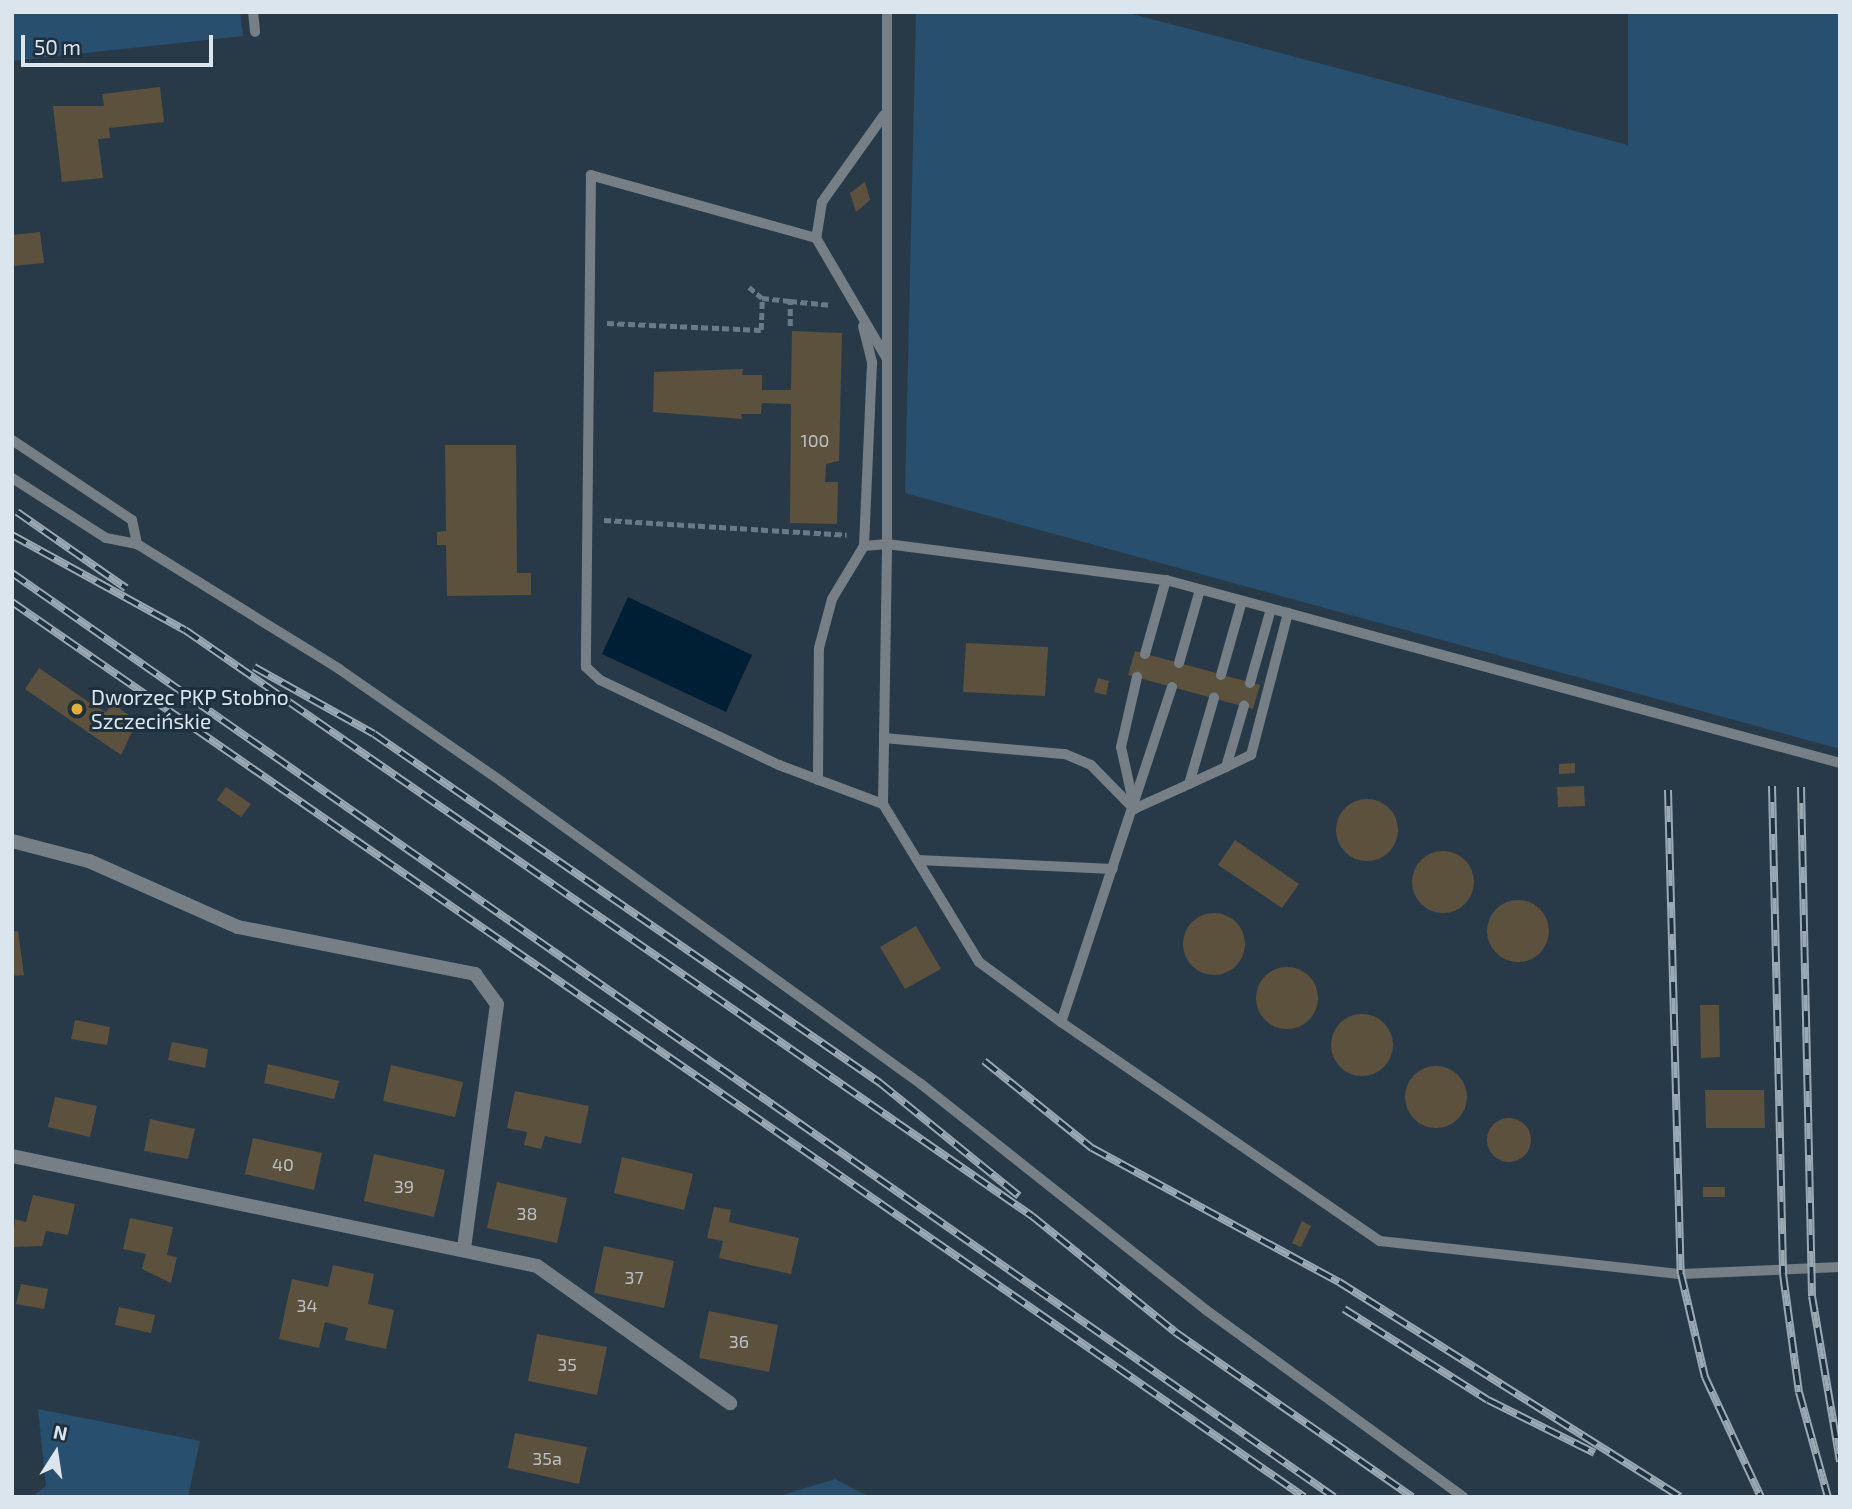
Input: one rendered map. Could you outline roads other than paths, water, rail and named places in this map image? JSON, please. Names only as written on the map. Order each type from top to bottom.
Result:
[{"type":"street","points":[[12,841],[89,861],[238,927],[475,974],[497,1004],[464,1248]]},
{"type":"street","points":[[12,1156],[464,1248],[537,1266],[730,1403]]},
{"type":"lane","points":[[253,12],[255,32]]},
{"type":"lane","points":[[887,12],[887,544],[883,804],[979,962],[1061,1022],[1380,1241],[1681,1274],[1840,1267]]},
{"type":"lane","points":[[887,102],[874,134],[822,202],[816,238],[887,359]]},
{"type":"lane","points":[[816,238],[591,175],[586,667],[600,680],[818,780],[883,804]]},
{"type":"lane","points":[[818,780],[819,648],[832,599],[864,546],[872,363],[855,307]]},
{"type":"lane","points":[[12,440],[132,520],[137,544]]},
{"type":"lane","points":[[12,478],[106,538],[137,544],[339,668],[536,806],[921,1084],[1216,1317],[1463,1497]]},
{"type":"lane","points":[[864,546],[887,544],[1166,580],[1840,764]]},
{"type":"lane","points":[[1144,654],[1166,580]]},
{"type":"lane","points":[[1179,663],[1200,590]]},
{"type":"lane","points":[[1221,675],[1242,601]]},
{"type":"lane","points":[[1250,683],[1271,609]]},
{"type":"lane","points":[[1135,809],[1251,755],[1288,613]]},
{"type":"lane","points":[[1135,809],[1121,747],[1138,677]]},
{"type":"lane","points":[[1061,1022],[1135,809],[1172,687]]},
{"type":"lane","points":[[1189,784],[1214,698]]},
{"type":"lane","points":[[1226,768],[1244,706]]},
{"type":"lane","points":[[884,738],[1065,754],[1091,765],[1135,809]]},
{"type":"lane","points":[[917,860],[1113,869]]},
{"type":"railway","points":[[17,512],[126,588]]},
{"type":"railway","points":[[12,535],[185,630],[1032,1216],[1175,1332],[1412,1497]]},
{"type":"railway","points":[[12,573],[1334,1497]]},
{"type":"railway","points":[[12,602],[1304,1497]]},
{"type":"railway","points":[[254,667],[374,734],[880,1083],[1019,1196]]},
{"type":"railway","points":[[1772,786],[1783,1274],[1799,1392],[1828,1497]]},
{"type":"railway","points":[[1801,787],[1812,1296],[1840,1462]]},
{"type":"railway","points":[[1668,790],[1681,1274],[1705,1377],[1761,1497]]},
{"type":"railway","points":[[984,1061],[1092,1148],[1339,1282],[1680,1497]]},
{"type":"railway","points":[[1344,1309],[1488,1400],[1595,1453]]},
{"type":"place","name":"Dworzec PKP Stobno Szczecińskie","points":[[77,709]]}]
